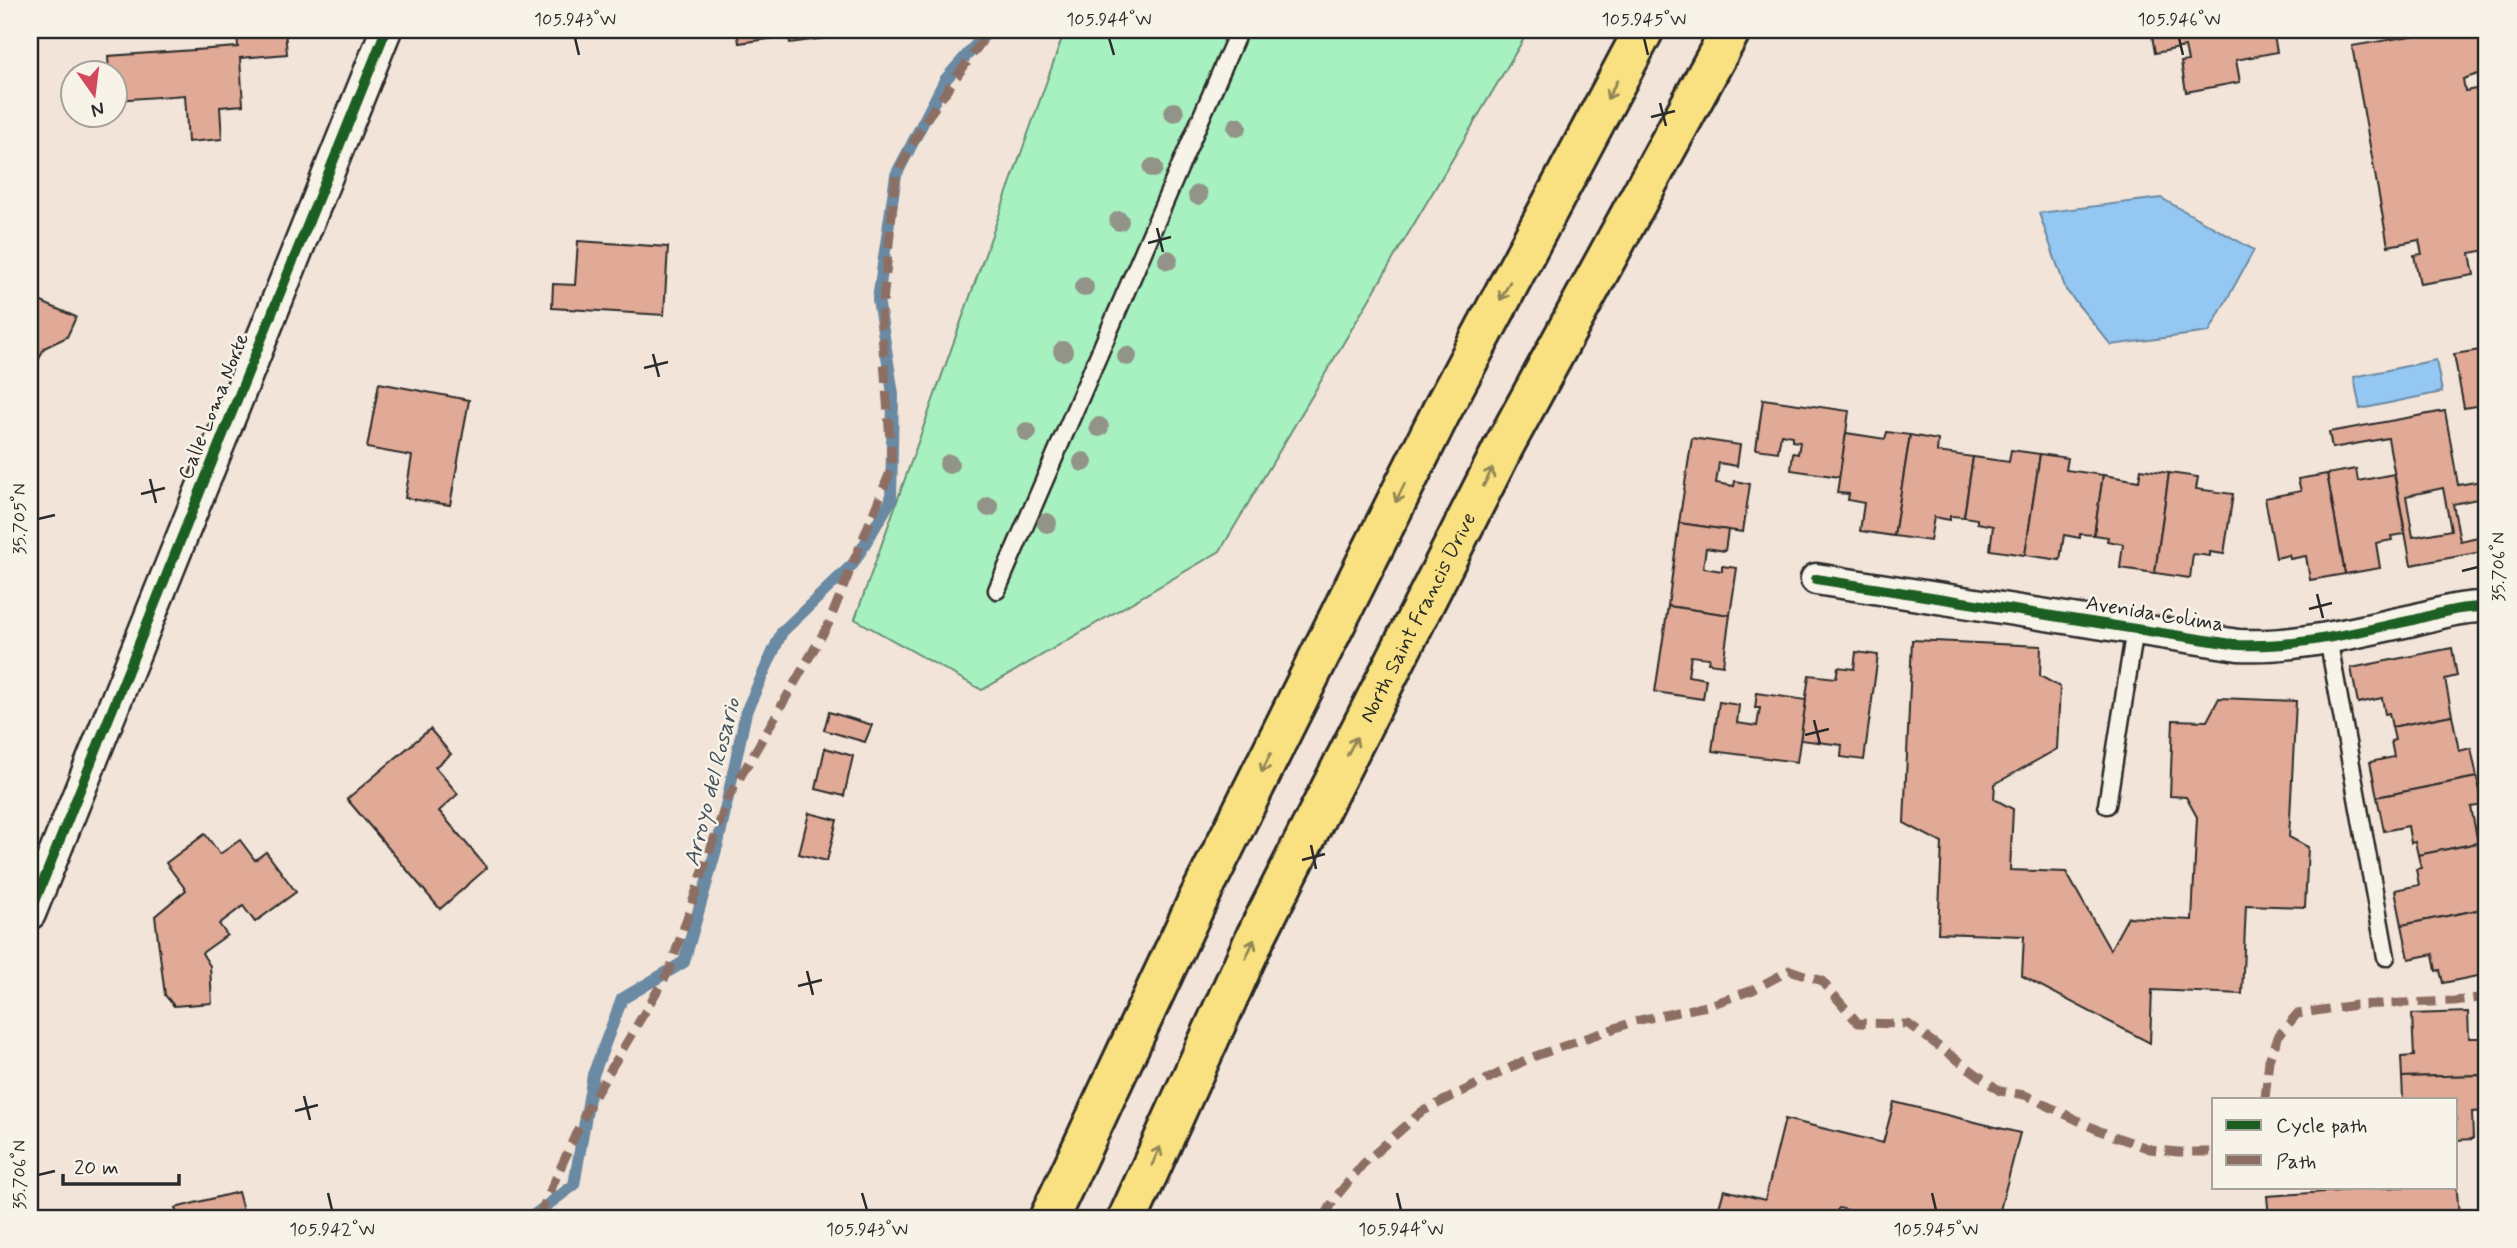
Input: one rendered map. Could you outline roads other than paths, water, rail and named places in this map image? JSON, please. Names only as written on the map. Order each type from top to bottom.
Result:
[{"type":"highway","points":[[1049,1218],[1195,906],[1441,412],[1644,30]]},
{"type":"highway","name":"North Saint Francis Drive","points":[[1128,1218],[1256,936],[1504,446],[1731,30]]},
{"type":"street","name":"Calle Loma Norte","points":[[30,914],[386,30]]},
{"type":"street","name":"Avenida Colima","points":[[1816,579],[2238,645],[2264,646],[2328,638],[2462,609],[2487,607]]},
{"type":"lane","points":[[997,590],[1240,30]]},
{"type":"lane","points":[[2107,805],[2135,629]]},
{"type":"lane","points":[[2328,638],[2386,957]]},
{"type":"water","points":[[2161,198],[2254,250],[2209,332],[2111,345],[2066,290],[2039,213]]},
{"type":"water","points":[[2436,360],[2442,392],[2360,409],[2354,377]]},
{"type":"waterway","name":"Arroyo del Rosario","points":[[530,1218],[574,1185],[593,1075],[622,999],[684,962],[719,839],[746,712],[782,632],[853,564],[891,500],[893,394],[878,299],[896,175],[945,80],[989,30]]}]
